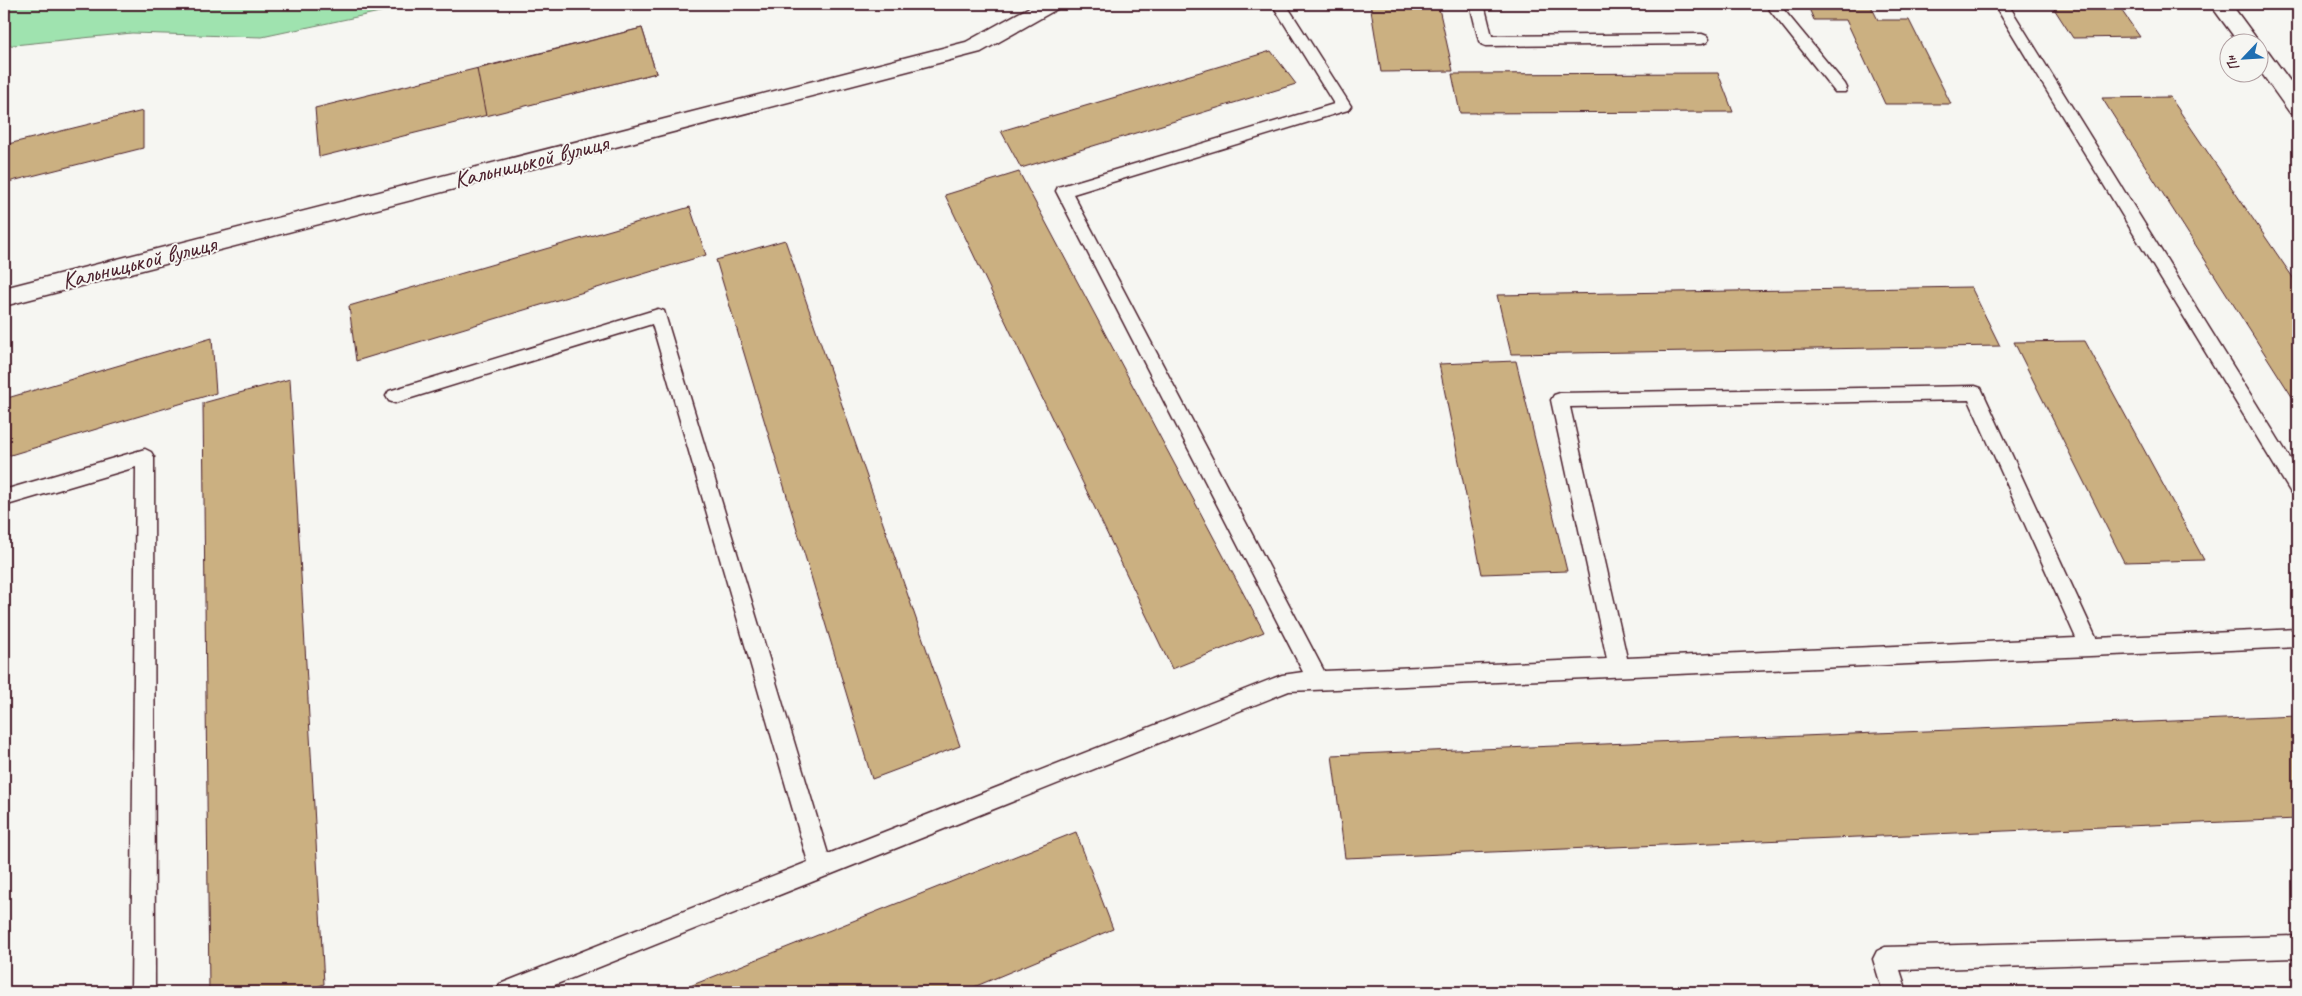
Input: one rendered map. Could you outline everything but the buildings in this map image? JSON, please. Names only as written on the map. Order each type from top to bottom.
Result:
[{"type":"street","name":"Кальницькой вулиця","points":[[4,297],[973,47],[1050,4]]},
{"type":"street","points":[[2220,4],[2241,32]]},
{"type":"street","points":[[2270,70],[2298,108]]},
{"type":"lane","points":[[1279,4],[1343,106],[1064,191],[1318,681]]},
{"type":"lane","points":[[1477,4],[1486,41],[1702,39]]},
{"type":"lane","points":[[1772,4],[1840,88]]},
{"type":"lane","points":[[2001,4],[2298,487]]},
{"type":"lane","points":[[395,396],[658,316],[821,868]]},
{"type":"lane","points":[[1619,667],[1560,400],[1975,392],[2090,647]]},
{"type":"lane","points":[[4,498],[145,457],[143,992]]},
{"type":"lane","points":[[508,992],[1290,682],[2298,638]]},
{"type":"lane","points":[[1895,992],[1885,960],[2298,947]]},
{"type":"green space","points":[[4,4],[409,4],[408,6],[262,37],[132,33],[4,46]]}]
